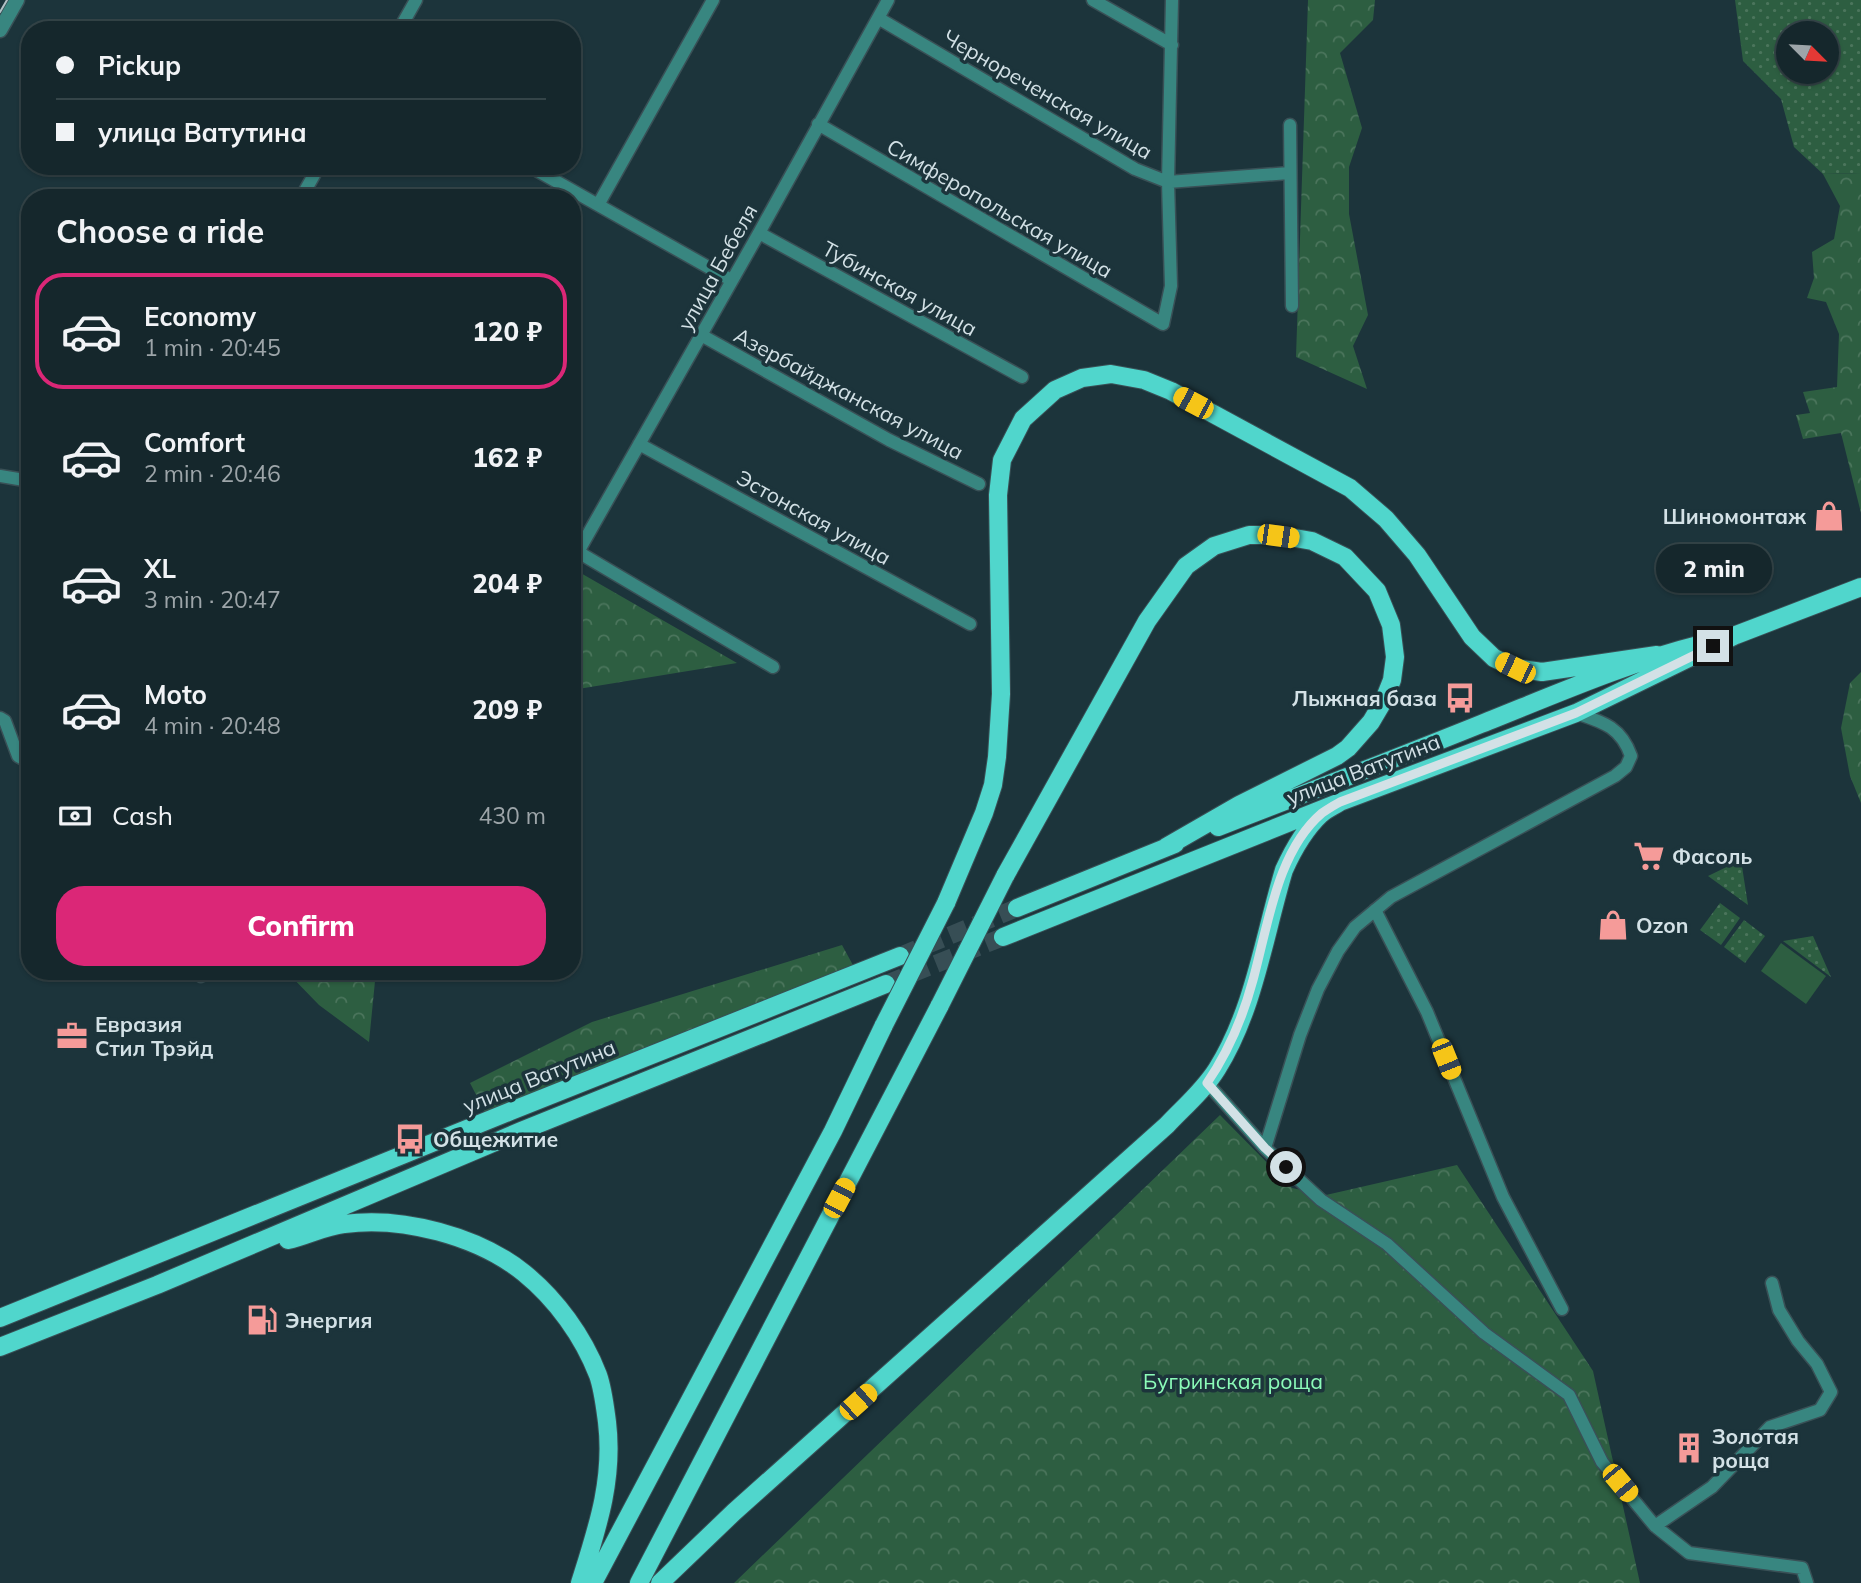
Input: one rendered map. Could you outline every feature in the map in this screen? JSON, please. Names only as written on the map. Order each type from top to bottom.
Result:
[{"type":"main road","points":[[593,1583],[833,1130],[946,903],[984,813],[993,785],[997,757],[1001,694],[998,495],[1003,460],[1023,419],[1055,390],[1082,378],[1111,374],[1143,380],[1171,391],[1350,488],[1387,519],[1418,555],[1472,637],[1494,658],[1515,668],[1542,672],[1657,655]]},
{"type":"main road","points":[[639,1583],[1005,876],[1147,621],[1185,566],[1214,546],[1250,535],[1278,536],[1312,541],[1345,557],[1377,591],[1391,625],[1395,657],[1392,680],[1371,722],[1349,747],[1337,756],[1239,805],[1166,847]]},
{"type":"main road","name":"улица Ватутина","points":[[1003,937],[1340,802],[1576,713],[1736,635],[1861,587]]},
{"type":"main road","name":"улица Ватутина","points":[[1017,908],[1580,684],[1657,655],[1736,635]]},
{"type":"main road","points":[[660,1583],[734,1512],[1167,1125],[1207,1083],[1231,1044],[1244,1010],[1283,870],[1307,831],[1322,814],[1340,802]]},
{"type":"main road","name":"улица Ватутина","points":[[0,1318],[900,956]]},
{"type":"main road","name":"улица Ватутина","points":[[0,1347],[157,1285],[533,1126],[886,984]]},
{"type":"main road","points":[[226,1254],[342,1224],[393,1222],[445,1232],[488,1251],[523,1272],[578,1333],[598,1377],[607,1423],[608,1470],[600,1520],[580,1583]]},
{"type":"street","points":[[0,30],[18,0]]},
{"type":"street","points":[[404,21],[416,0]]},
{"type":"street","points":[[598,205],[713,0]]},
{"type":"street","name":"улица Бебеля","points":[[581,540],[759,233],[888,0]]},
{"type":"street","points":[[1093,0],[1172,45]]},
{"type":"street","points":[[1168,182],[1172,0]]},
{"type":"street","name":"Чернореченская улица","points":[[878,18],[1135,169],[1168,182],[1289,173]]},
{"type":"street","name":"Симферопольская улица","points":[[818,124],[1163,324],[1171,286],[1168,182]]},
{"type":"street","points":[[1290,125],[1292,306]]},
{"type":"street","points":[[545,175],[570,189]]},
{"type":"street","points":[[581,195],[732,280]]},
{"type":"street","name":"Тубинская улица","points":[[759,233],[1022,377]]},
{"type":"street","name":"Азербайджанская улица","points":[[701,335],[889,440],[979,484]]},
{"type":"street","name":"Эстонская улица","points":[[639,444],[970,624]]},
{"type":"street","points":[[0,476],[21,480]]},
{"type":"street","points":[[581,554],[773,667]]},
{"type":"street","points":[[1265,1148],[1300,1035],[1318,989],[1338,951],[1355,928],[1391,897],[1615,776],[1626,767],[1631,756],[1623,738],[1601,721],[1576,713]]},
{"type":"street","points":[[0,718],[5,721],[21,758]]},
{"type":"street","points":[[1375,910],[1427,1012],[1503,1197],[1562,1308]]},
{"type":"street","points":[[1207,1083],[1265,1148],[1321,1200],[1387,1244],[1484,1333],[1569,1395],[1602,1462],[1656,1525],[1689,1553],[1802,1568],[1807,1583]]},
{"type":"street","points":[[1656,1525],[1712,1487],[1770,1427],[1820,1410],[1831,1392],[1818,1364],[1798,1340],[1779,1310],[1772,1283]]},
{"type":"green space","points":[[1308,0],[1375,0],[1373,20],[1340,53],[1362,128],[1349,167],[1349,214],[1368,315],[1353,346],[1367,389],[1296,357]]},
{"type":"green space","points":[[1735,0],[1861,0],[1861,173],[1823,174],[1794,147],[1781,99],[1743,61]]},
{"type":"green space","points":[[1861,173],[1861,513],[1841,433],[1803,439],[1796,415],[1810,413],[1803,392],[1837,387],[1839,334],[1826,302],[1807,298],[1814,278],[1812,252],[1834,239],[1840,206],[1823,174]]},
{"type":"green space","points":[[581,573],[737,663],[581,689]]},
{"type":"green space","points":[[1861,672],[1861,803],[1850,776],[1841,728],[1850,683]]},
{"type":"green space","points":[[1741,860],[1748,905],[1708,876]]},
{"type":"green space","points":[[1720,903],[1740,918],[1721,945],[1700,930]]},
{"type":"green space","points":[[1744,920],[1765,936],[1745,963],[1724,947]]},
{"type":"green space","points":[[1813,936],[1831,977],[1783,941]]},
{"type":"green space","points":[[1781,943],[1826,976],[1806,1004],[1761,971]]},
{"type":"green space","points":[[842,945],[854,967],[485,1112],[470,1083],[592,1022]]},
{"type":"green space","points":[[295,980],[375,980],[369,1042],[319,1005]]},
{"type":"green space","name":"Бугринская роща","points":[[1220,1115],[1292,1188],[1326,1195],[1457,1165],[1593,1371],[1640,1583],[734,1583]]},
{"type":"tunnel","points":[[900,956],[1017,908]]},
{"type":"tunnel","points":[[886,984],[1003,937]]},
{"type":"tram line","points":[[0,12],[7,0]]},
{"type":"place","name":"Шиномонтаж","points":[[1829,516]]},
{"type":"place","name":"Лыжная база","points":[[1460,698]]},
{"type":"place","name":"Фасоль","points":[[1649,856]]},
{"type":"place","name":"Ozon","points":[[1613,925]]},
{"type":"place","name":"Евразия Стил Трэйд","points":[[72,1036]]},
{"type":"place","name":"Общежитие","points":[[410,1139]]},
{"type":"place","name":"Энергия","points":[[262,1320]]},
{"type":"place","name":"Золотая роща","points":[[1689,1448]]},
{"type":"route","points":[[1286,1167],[1265,1148],[1207,1083],[1231,1044],[1253,983],[1283,870],[1307,831],[1322,814],[1340,802],[1576,713],[1713,646]]}]
